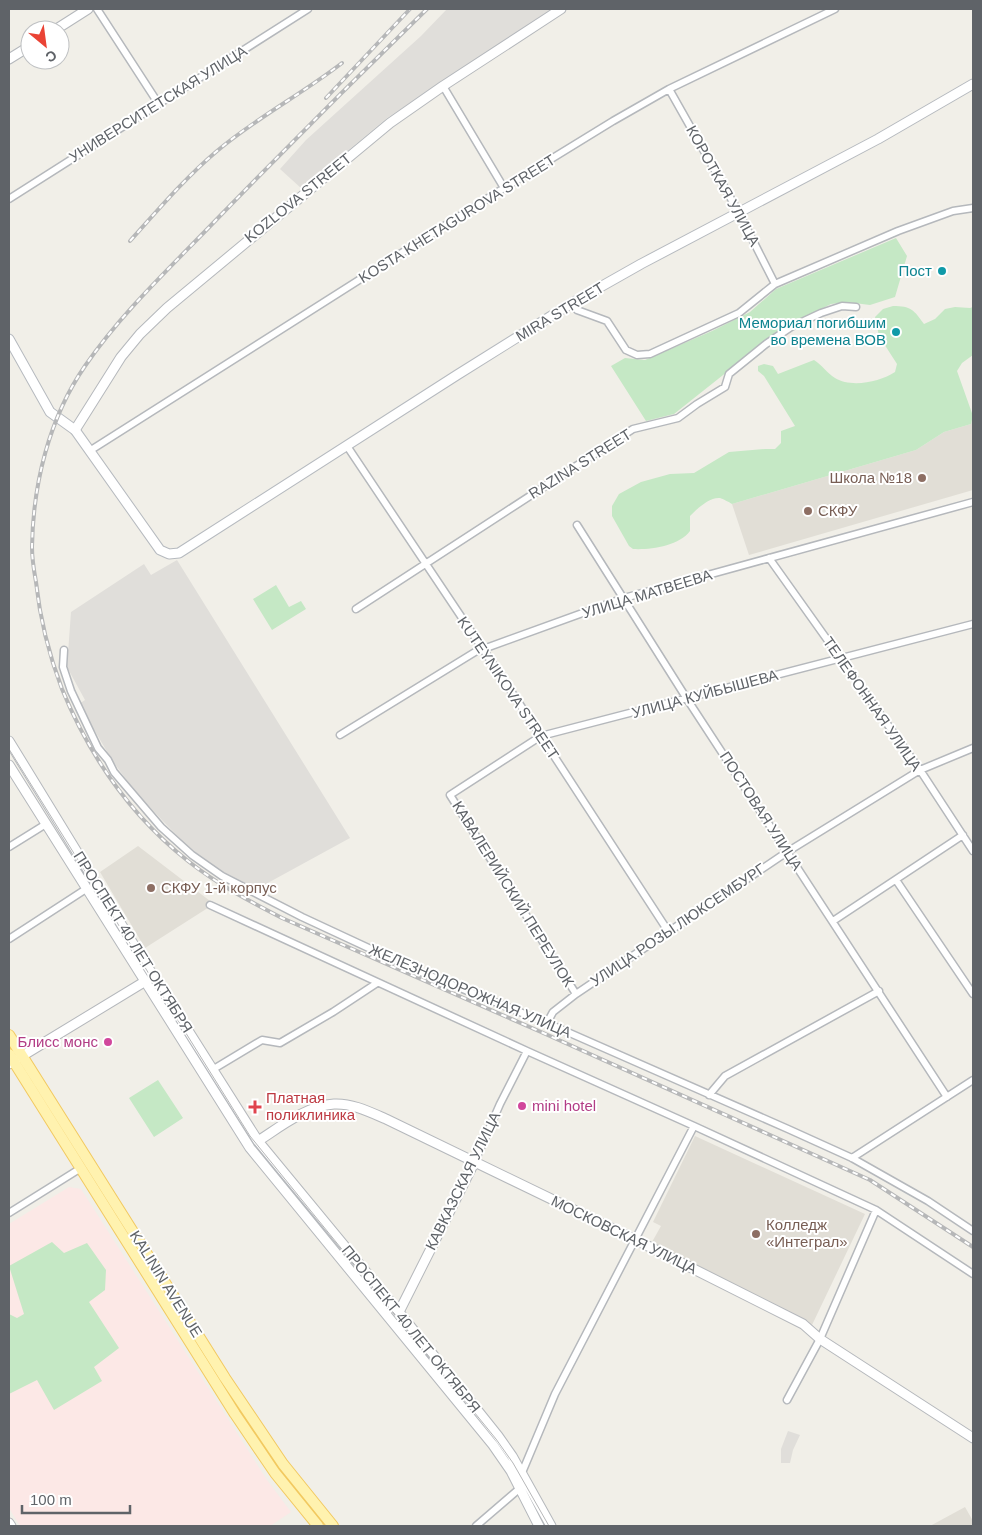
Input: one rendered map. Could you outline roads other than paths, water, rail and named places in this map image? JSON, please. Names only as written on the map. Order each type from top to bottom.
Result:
[{"type":"main road","name":"KALININ AVENUE","points":[[9,1035],[13,1059],[235,1414],[275,1473],[318,1526]]},
{"type":"main road","name":"KALININ AVENUE","points":[[13,1059],[235,1394],[283,1464],[333,1526]]},
{"type":"street","points":[[70,20],[88,9]]},
{"type":"street","points":[[97,9],[158,103]]},
{"type":"street","name":"УНИВЕРСИТЕТСКАЯ УЛИЦА","points":[[9,199],[308,9]]},
{"type":"street","name":"KOZLOVA STREET","points":[[75,430],[121,357],[140,334],[167,308],[390,123],[561,9]]},
{"type":"street","name":"KOSTA KHETAGUROVA STREET","points":[[91,450],[613,121],[669,89],[835,9]]},
{"type":"street","points":[[9,59],[20,52]]},
{"type":"street","name":"MIRA STREET","points":[[91,450],[160,550],[168,554],[179,553],[457,374],[572,303],[641,264],[878,139],[973,84]]},
{"type":"street","points":[[443,86],[504,188]]},
{"type":"street","name":"КОРОТКАЯ УЛИЦА","points":[[669,89],[739,213],[775,284]]},
{"type":"street","points":[[572,303],[577,310],[606,321],[626,350],[637,355],[650,354],[739,313],[775,284],[898,231],[953,211],[973,208]]},
{"type":"street","name":"RAZINA STREET","points":[[356,609],[424,563],[633,429],[678,418],[725,387],[729,374],[766,344],[791,327],[842,306],[856,307]]},
{"type":"street","points":[[10,344],[50,412],[75,430],[91,450]]},
{"type":"street","name":"KUTEYNIKOVA STREET","points":[[347,446],[541,736],[668,931]]},
{"type":"street","name":"УЛИЦА МАТВЕЕВА","points":[[340,734],[474,652],[624,598],[973,502]]},
{"type":"street","name":"ПОСТОВАЯ УЛИЦА","points":[[577,525],[687,699],[834,921],[946,1097]]},
{"type":"street","name":"ТЕЛЕФОННАЯ УЛИЦА","points":[[769,558],[920,770],[973,851]]},
{"type":"street","name":"УЛИЦА КУЙБЫШЕВА","points":[[450,794],[541,736],[973,624]]},
{"type":"street","name":"ЖЕЛЕЗНОДОРОЖНАЯ УЛИЦА","points":[[64,650],[64,667],[71,691],[98,748],[108,760],[114,772],[161,827],[192,854],[222,876],[342,936],[418,971],[547,1023],[852,1158],[928,1201],[973,1231]]},
{"type":"street","name":"ПРОСПЕКТ 40 ЛЕТ ОКТЯБРЯ","points":[[9,741],[212,1070],[258,1141],[498,1436],[521,1472],[551,1526]]},
{"type":"street","name":"УЛИЦА РОЗЫ ЛЮКСЕМБУРГ","points":[[547,1023],[553,1012],[576,994],[787,852],[920,770],[973,748]]},
{"type":"street","name":"ПРОСПЕКТ 40 ЛЕТ ОКТЯБРЯ","points":[[9,765],[250,1148],[493,1445],[511,1471],[539,1526]]},
{"type":"street","name":"КАВАЛЕРИЙСКИЙ ПЕРЕУЛОК","points":[[450,794],[576,994]]},
{"type":"street","points":[[9,847],[46,824]]},
{"type":"street","points":[[834,921],[963,835]]},
{"type":"street","points":[[896,880],[973,994]]},
{"type":"street","points":[[9,940],[86,890]]},
{"type":"street","name":"ЖЕЛЕЗНОДОРОЖНАЯ УЛИЦА","points":[[210,905],[876,1210],[973,1274]]},
{"type":"street","points":[[13,1059],[144,982]]},
{"type":"street","points":[[212,1070],[262,1040],[280,1043],[333,1012],[377,983]]},
{"type":"street","points":[[710,1094],[725,1076],[879,991]]},
{"type":"street","name":"КАВКАЗСКАЯ УЛИЦА","points":[[399,1312],[527,1051]]},
{"type":"street","points":[[852,1158],[973,1080]]},
{"type":"street","name":"МОСКОВСКАЯ УЛИЦА","points":[[258,1141],[311,1109],[334,1104],[358,1108],[386,1119],[636,1240],[803,1324],[820,1338],[973,1438]]},
{"type":"street","points":[[476,1526],[519,1489],[521,1472],[535,1445],[555,1394],[694,1126]]},
{"type":"street","points":[[250,1148],[258,1141]]},
{"type":"street","points":[[9,1213],[81,1168]]},
{"type":"street","points":[[787,1400],[820,1338],[876,1210]]},
{"type":"tram line","points":[[9,749],[250,1136],[496,1439],[513,1463],[549,1526]]},
{"type":"railway","points":[[326,98],[410,9]]},
{"type":"railway","points":[[427,9],[148,290],[115,326],[72,386],[45,452],[36,499],[32,547],[40,610],[49,650],[62,689],[99,761],[130,804],[167,843],[188,861],[222,885],[282,918],[870,1180],[973,1247]]},
{"type":"railway","points":[[130,241],[205,161],[247,128],[342,63]]},
{"type":"place","name":"Пост","points":[[942,271]]},
{"type":"place","name":"Мемориал погибшим во времена ВОВ","points":[[896,332]]},
{"type":"place","name":"Школа №18","points":[[922,478]]},
{"type":"place","name":"СКФУ","points":[[808,511]]},
{"type":"place","name":"СКФУ 1-й корпус","points":[[151,888]]},
{"type":"place","name":"Блисс монс","points":[[108,1042]]},
{"type":"place","name":"mini hotel","points":[[522,1106]]},
{"type":"place","name":"Платная поликлиника","points":[[255,1107]]},
{"type":"place","name":"Колледж «Интеграл»","points":[[756,1234]]}]
